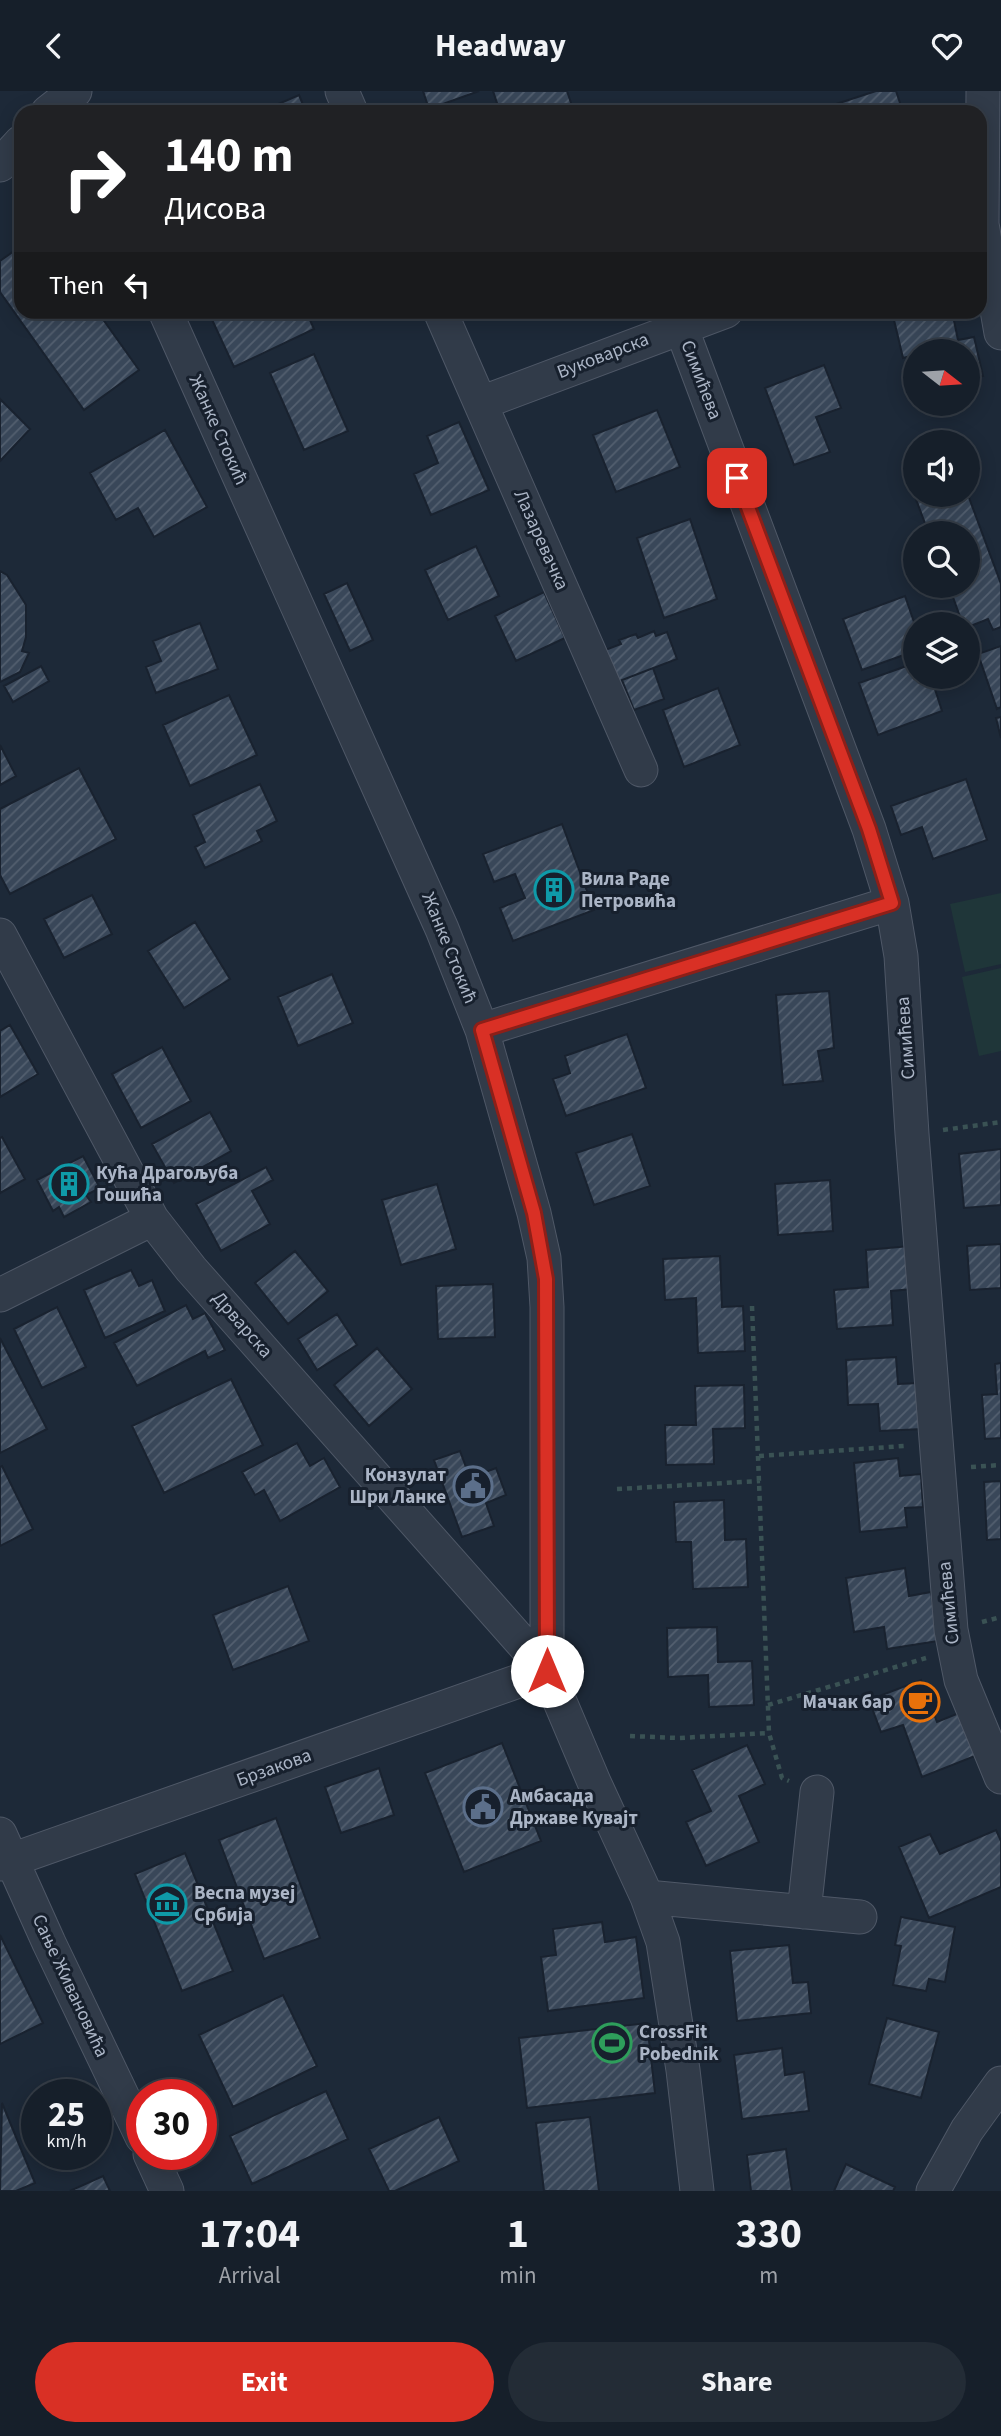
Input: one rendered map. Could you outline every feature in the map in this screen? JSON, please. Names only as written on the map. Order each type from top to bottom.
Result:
[{"type":"street","points":[[0,165],[14,150]]},
{"type":"street","points":[[987,257],[1001,333]]},
{"type":"street","name":"Жанке Стокић","points":[[169,319],[407,847],[482,1030],[534,1213],[546,1279],[547,1671],[658,1924],[683,2070],[697,2191]]},
{"type":"street","name":"Лазаревачка","points":[[444,319],[641,770]]},
{"type":"street","name":"Вуковарска","points":[[481,403],[704,319]]},
{"type":"street","name":"Симићева","points":[[681,327],[869,829],[892,903],[901,956],[912,1134],[954,1649],[961,1680],[1001,1777]]},
{"type":"street","points":[[482,1030],[892,903]]},
{"type":"street","name":"Дрварска","points":[[0,935],[152,1219],[191,1269],[547,1671]]},
{"type":"street","points":[[0,1294],[152,1219]]},
{"type":"street","name":"Брзакова","points":[[4,1852],[547,1671]]},
{"type":"street","points":[[804,1912],[817,1792]]},
{"type":"street","name":"Сање Живановића","points":[[4,1852],[126,2104]]},
{"type":"street","points":[[647,1897],[860,1917]]},
{"type":"street","points":[[933,2191],[967,2130],[1001,2083]]},
{"type":"street","points":[[157,2170],[167,2191]]},
{"type":"path","points":[[912,1134],[1001,1122]]},
{"type":"path","points":[[752,1306],[769,1733],[782,1778],[817,1792]]},
{"type":"path","points":[[759,1456],[936,1444]]},
{"type":"path","points":[[617,1489],[760,1481]]},
{"type":"path","points":[[768,1705],[954,1649]]},
{"type":"path","points":[[630,1736],[680,1738],[769,1733]]},
{"type":"green space","points":[[1001,893],[1001,964],[965,972],[950,904]]},
{"type":"green space","points":[[1001,968],[1001,1051],[979,1056],[962,977]]},
{"type":"building","points":[[423,91],[479,91],[440,105],[428,105]]},
{"type":"building","points":[[493,91],[567,91],[572,105],[498,105]]},
{"type":"building","points":[[876,91],[896,91],[901,105],[833,105]]},
{"type":"building","points":[[299,95],[303,105],[276,105]]},
{"type":"building","points":[[14,251],[14,312],[0,292],[0,261]]},
{"type":"building","points":[[19,319],[103,319],[139,370],[84,410]]},
{"type":"building","points":[[212,319],[310,319],[314,329],[234,367]]},
{"type":"building","points":[[954,319],[958,339],[903,339],[903,358],[894,320]]},
{"type":"building","points":[[314,354],[348,431],[304,450],[270,373]]},
{"type":"building","points":[[824,365],[841,408],[816,417],[830,452],[794,465],[765,388]]},
{"type":"building","points":[[0,399],[30,429],[0,461]]},
{"type":"building","points":[[657,410],[680,467],[616,492],[593,435]]},
{"type":"building","points":[[459,422],[489,490],[431,515],[414,474],[438,463],[427,436]]},
{"type":"building","points":[[165,430],[207,507],[154,537],[138,508],[116,520],[90,473]]},
{"type":"building","points":[[919,507],[972,507],[978,521],[924,521]]},
{"type":"building","points":[[690,519],[717,599],[664,618],[637,538]]},
{"type":"building","points":[[980,527],[1001,584],[1001,627],[993,630],[988,619],[980,622],[980,612],[958,612],[953,598],[980,598]]},
{"type":"building","points":[[476,546],[499,596],[448,620],[425,570]]},
{"type":"building","points":[[0,571],[7,575],[26,605],[26,637],[22,651],[29,653],[20,672],[0,682]]},
{"type":"building","points":[[347,583],[373,640],[350,651],[324,594]]},
{"type":"building","points":[[544,592],[565,638],[516,661],[495,616]]},
{"type":"building","points":[[906,598],[911,612],[903,612],[903,655],[862,670],[843,619]]},
{"type":"building","points":[[200,623],[218,669],[156,693],[146,667],[161,661],[153,641]]},
{"type":"building","points":[[654,631],[656,636],[667,632],[677,659],[612,684],[600,652],[621,644],[619,640],[636,634],[638,638]]},
{"type":"building","points":[[1001,646],[1001,707],[997,709],[980,660],[980,653]]},
{"type":"building","points":[[41,666],[49,681],[13,702],[4,686]]},
{"type":"building","points":[[903,667],[903,689],[935,689],[942,711],[878,735],[859,683]]},
{"type":"building","points":[[653,668],[664,699],[634,710],[622,680]]},
{"type":"building","points":[[718,688],[740,745],[684,767],[663,710]]},
{"type":"building","points":[[229,695],[257,755],[190,786],[163,725]]},
{"type":"building","points":[[1001,717],[1001,738],[996,718]]},
{"type":"building","points":[[0,745],[16,776],[0,785]]},
{"type":"building","points":[[79,768],[116,839],[10,894],[0,875],[0,809]]},
{"type":"building","points":[[966,779],[987,840],[933,859],[922,827],[901,835],[891,806]]},
{"type":"building","points":[[260,784],[277,821],[257,831],[262,841],[205,868],[195,847],[205,842],[193,815]]},
{"type":"building","name":"Вила Раде Петровића","points":[[562,824],[594,910],[513,941],[500,908],[525,898],[515,874],[494,882],[483,854]]},
{"type":"building","points":[[92,895],[112,934],[64,958],[44,919]]},
{"type":"building","points":[[195,922],[230,979],[184,1008],[148,951]]},
{"type":"building","points":[[332,974],[353,1023],[298,1046],[278,997]]},
{"type":"building","points":[[829,991],[834,1048],[818,1051],[823,1081],[783,1085],[776,995]]},
{"type":"building","points":[[10,1025],[38,1074],[0,1097],[0,1031]]},
{"type":"building","points":[[627,1034],[646,1088],[566,1116],[553,1079],[570,1073],[565,1056]]},
{"type":"building","points":[[162,1047],[191,1101],[141,1128],[112,1074]]},
{"type":"building","points":[[210,1112],[231,1151],[174,1183],[152,1144]]},
{"type":"building","points":[[632,1134],[650,1186],[594,1205],[576,1153]]},
{"type":"building","points":[[2,1137],[25,1179],[0,1193],[0,1138]]},
{"type":"building","points":[[1001,1149],[1001,1205],[964,1208],[959,1154]]},
{"type":"building","name":"Кућа Драгољуба Гошића","points":[[83,1156],[100,1188],[86,1195],[91,1202],[64,1217],[59,1207],[53,1211],[37,1180]]},
{"type":"building","points":[[266,1167],[273,1180],[252,1191],[270,1224],[221,1251],[196,1204]]},
{"type":"building","points":[[830,1180],[833,1231],[778,1235],[775,1184]]},
{"type":"building","points":[[437,1184],[456,1249],[401,1265],[382,1200]]},
{"type":"building","points":[[1001,1244],[1001,1288],[970,1290],[967,1246]]},
{"type":"building","points":[[910,1246],[913,1289],[891,1291],[893,1325],[837,1329],[834,1290],[868,1287],[866,1250]]},
{"type":"building","points":[[295,1251],[328,1291],[288,1324],[255,1283]]},
{"type":"building","points":[[720,1256],[722,1307],[743,1306],[745,1351],[698,1353],[696,1298],[665,1300],[663,1259]]},
{"type":"building","points":[[131,1270],[139,1286],[152,1280],[165,1311],[105,1338],[84,1290]]},
{"type":"building","points":[[493,1284],[495,1337],[438,1339],[436,1286]]},
{"type":"building","points":[[186,1305],[193,1319],[205,1313],[225,1350],[208,1358],[205,1351],[137,1386],[114,1343]]},
{"type":"building","points":[[57,1307],[86,1367],[42,1388],[14,1329]]},
{"type":"building","points":[[337,1314],[357,1345],[317,1370],[298,1339]]},
{"type":"building","points":[[0,1338],[47,1429],[0,1453]]},
{"type":"building","points":[[377,1348],[412,1389],[369,1426],[334,1385]]},
{"type":"building","points":[[896,1357],[898,1384],[920,1383],[923,1429],[880,1431],[878,1404],[848,1405],[846,1360]]},
{"type":"building","points":[[1001,1363],[1001,1438],[985,1439],[982,1395],[997,1394],[995,1364]]},
{"type":"building","points":[[231,1379],[263,1445],[164,1493],[132,1426]]},
{"type":"building","points":[[744,1385],[745,1428],[713,1429],[714,1464],[666,1465],[665,1425],[696,1425],[695,1386]]},
{"type":"building","points":[[297,1443],[310,1466],[324,1458],[340,1487],[280,1521],[264,1490],[255,1495],[242,1472]]},
{"type":"building","name":"Конзулат Шри Ланке","points":[[460,1451],[470,1478],[496,1468],[506,1495],[486,1503],[494,1526],[462,1537],[434,1460]]},
{"type":"building","points":[[898,1458],[900,1476],[921,1474],[923,1507],[905,1508],[907,1527],[860,1532],[854,1463]]},
{"type":"building","points":[[2,1466],[33,1529],[0,1546],[0,1467]]},
{"type":"building","points":[[1001,1481],[1001,1539],[987,1540],[984,1482]]},
{"type":"building","points":[[724,1500],[725,1540],[746,1539],[748,1587],[693,1589],[691,1542],[676,1542],[674,1502]]},
{"type":"building","points":[[905,1568],[909,1596],[931,1592],[938,1641],[887,1649],[884,1627],[854,1632],[846,1578]]},
{"type":"building","points":[[288,1586],[309,1641],[233,1670],[213,1615]]},
{"type":"building","points":[[717,1627],[718,1662],[752,1661],[754,1705],[709,1707],[708,1675],[668,1677],[667,1628]]},
{"type":"building","points":[[921,1680],[937,1722],[959,1713],[975,1756],[922,1777],[903,1725],[881,1732],[869,1700]]},
{"type":"building","name":"Амбасада Државе Кувајт","points":[[502,1743],[541,1841],[464,1872],[425,1773]]},
{"type":"building","points":[[747,1745],[765,1784],[739,1796],[759,1842],[706,1866],[686,1822],[711,1811],[692,1770]]},
{"type":"building","points":[[379,1768],[394,1815],[341,1833],[325,1787]]},
{"type":"building","points":[[276,1818],[320,1938],[264,1959],[219,1840]]},
{"type":"building","points":[[996,1830],[1001,1841],[1001,1887],[929,1918],[899,1847],[930,1834],[940,1854]]},
{"type":"building","points":[[185,1853],[233,1971],[182,1991],[135,1874]]},
{"type":"building","points":[[901,1917],[955,1927],[945,1982],[929,1979],[926,1991],[893,1985],[901,1946],[895,1945]]},
{"type":"building","points":[[602,1922],[605,1942],[636,1937],[644,1998],[548,2011],[541,1957],[556,1955],[553,1929]]},
{"type":"building","points":[[0,1935],[43,2023],[0,2044]]},
{"type":"building","points":[[789,1945],[793,1983],[808,1982],[811,2013],[737,2021],[730,1951]]},
{"type":"building","points":[[283,1995],[317,2066],[233,2107],[199,2035]]},
{"type":"building","points":[[887,2018],[939,2032],[921,2098],[869,2084]]},
{"type":"building","points":[[647,2023],[655,2093],[527,2108],[519,2038]]},
{"type":"building","points":[[782,2048],[785,2075],[804,2072],[809,2111],[742,2119],[734,2055]]},
{"type":"building","points":[[326,2091],[348,2139],[252,2184],[230,2136]]},
{"type":"building","points":[[2,2103],[21,2149],[21,2170],[30,2170],[35,2183],[16,2191],[0,2191]]},
{"type":"building","points":[[439,2117],[459,2161],[395,2191],[389,2191],[369,2149]]},
{"type":"building","points":[[590,2117],[599,2191],[544,2191],[536,2123]]},
{"type":"building","points":[[786,2149],[792,2191],[751,2191],[747,2155]]},
{"type":"building","points":[[846,2164],[895,2187],[893,2191],[834,2191]]},
{"type":"building","points":[[103,2176],[110,2191],[70,2191]]},
{"type":"place","name":"Вила Раде Петровића","points":[[554,890]]},
{"type":"place","name":"Кућа Драгољуба Гошића","points":[[69,1184]]},
{"type":"place","name":"Конзулат Шри Ланке","points":[[473,1486]]},
{"type":"place","name":"Мачак бар","points":[[920,1702]]},
{"type":"place","name":"Амбасада Државе Кувајт","points":[[483,1807]]},
{"type":"place","name":"Веспа музеј Србија","points":[[167,1904]]},
{"type":"place","name":"CrossFit Pobednik","points":[[612,2043]]},
{"type":"route","points":[[547,1671],[547,1363],[544,1258],[534,1213],[482,1030],[892,903],[869,829],[737,478]]}]
